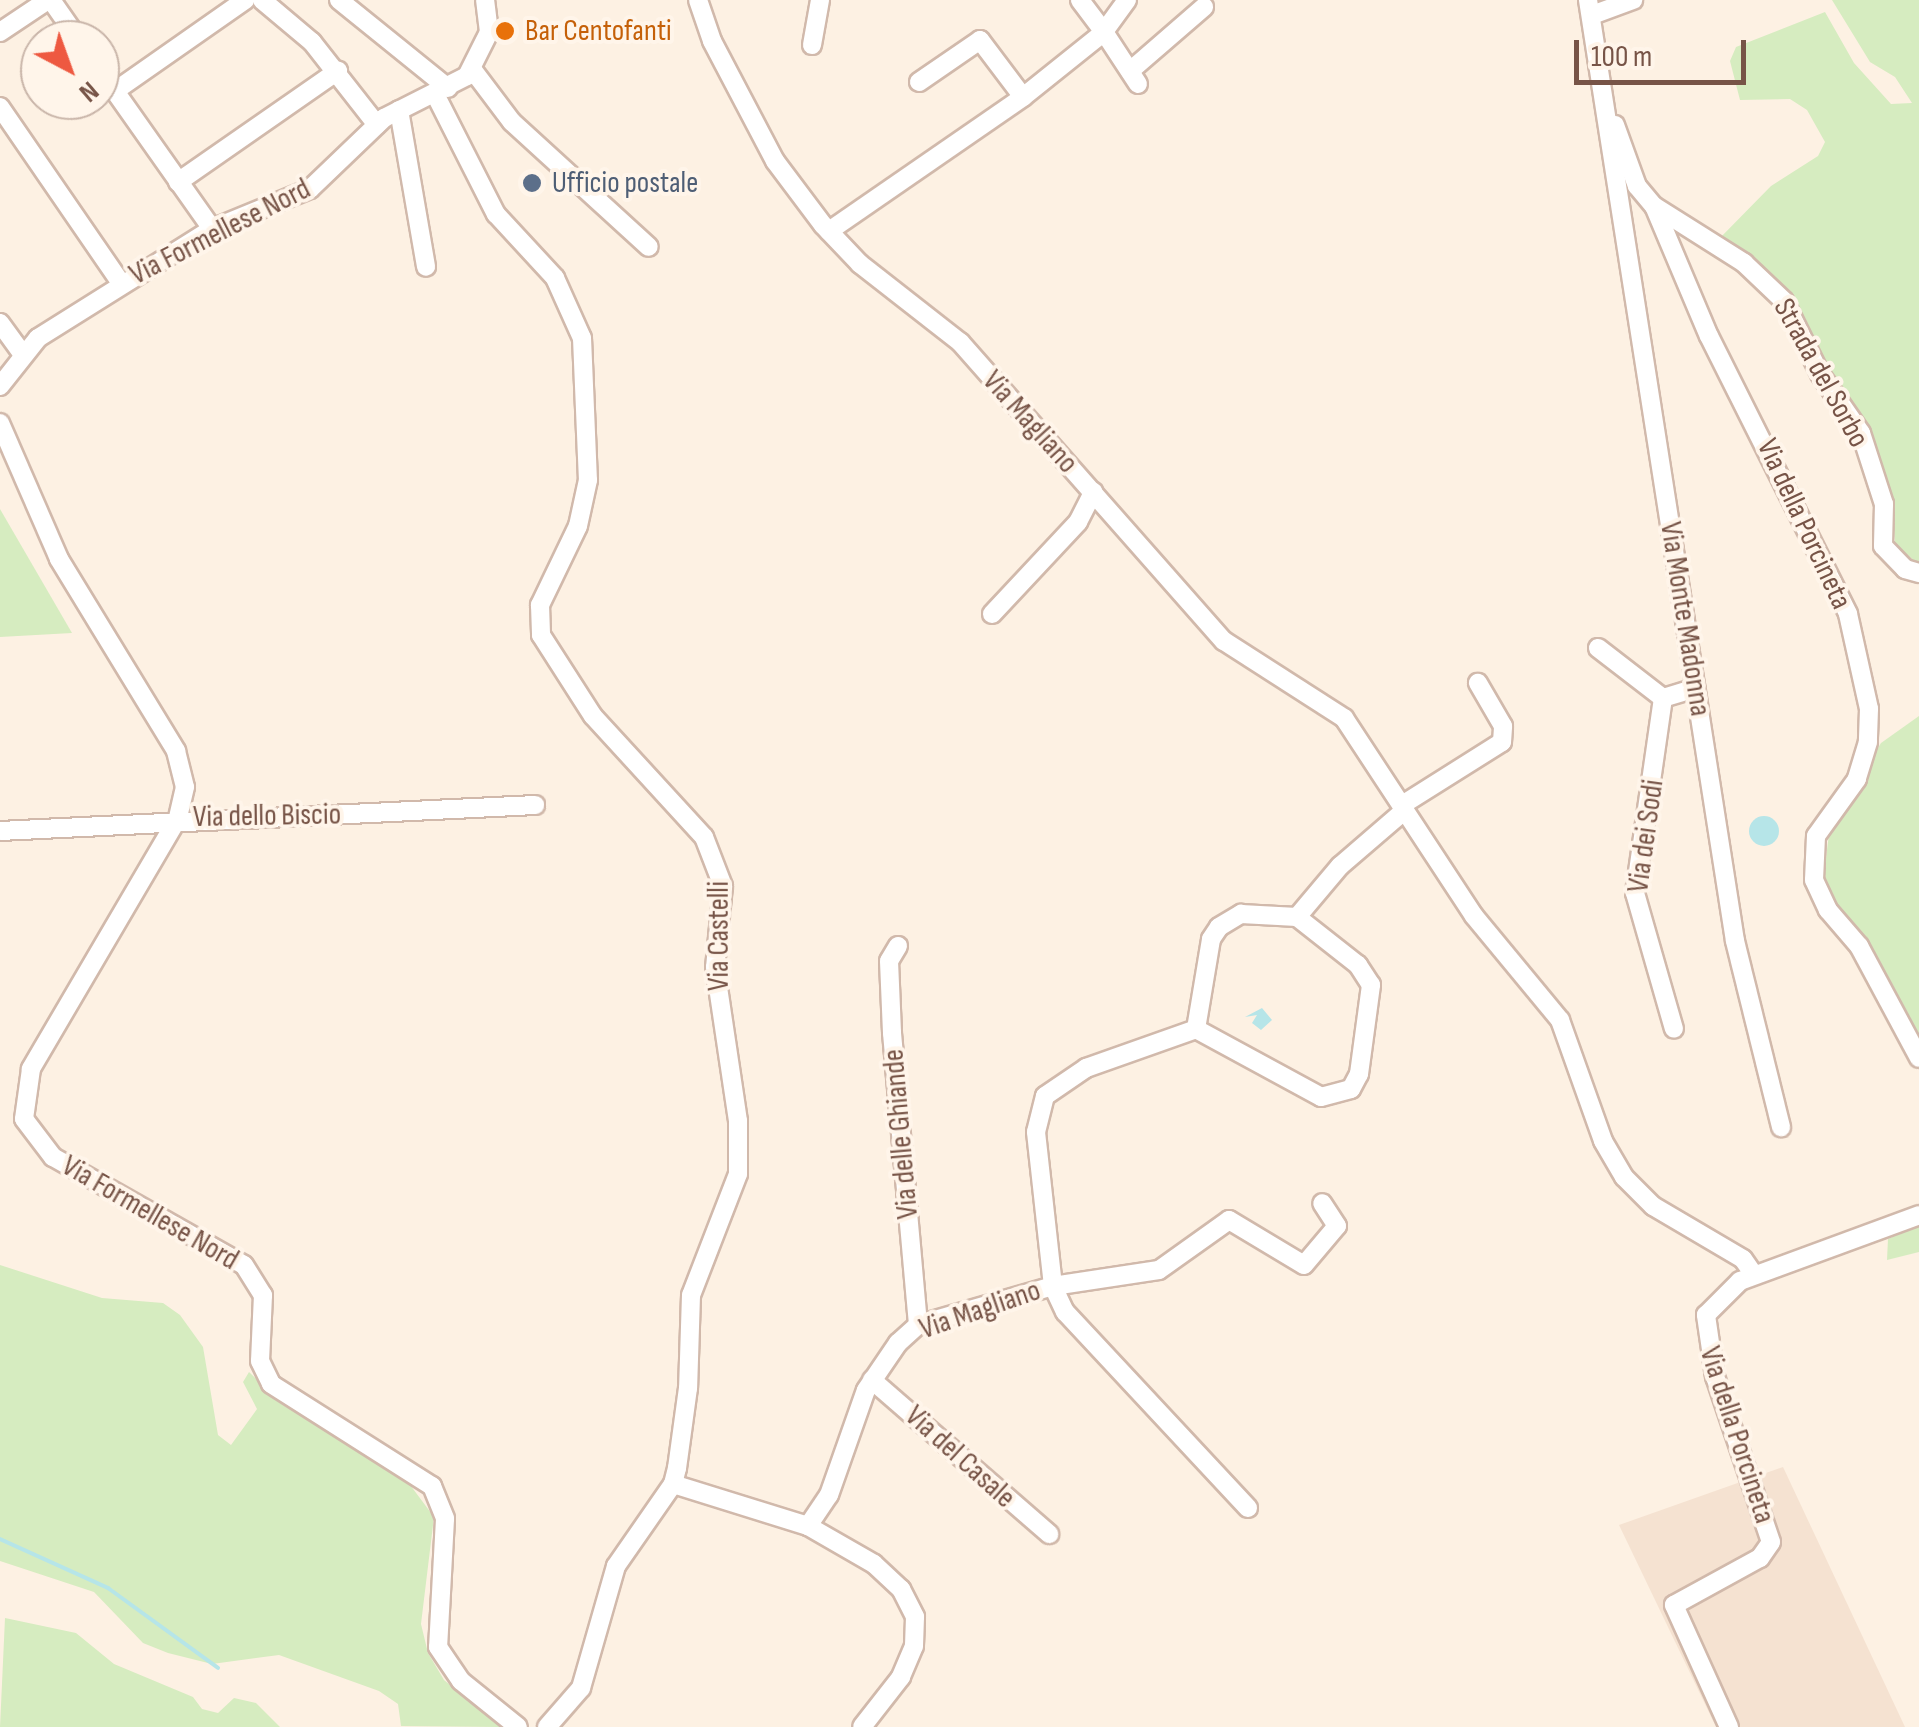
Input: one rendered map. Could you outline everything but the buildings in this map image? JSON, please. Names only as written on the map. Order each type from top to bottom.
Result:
[{"type":"street","points":[[0,32],[50,0]]},
{"type":"street","points":[[120,87],[244,0]]},
{"type":"street","points":[[262,0],[338,72],[377,124]]},
{"type":"street","points":[[339,0],[442,91]]},
{"type":"street","points":[[485,0],[489,32],[472,69],[512,122],[649,247]]},
{"type":"street","name":"Via Magliano","points":[[698,0],[712,42],[775,161],[828,231],[953,335],[1233,649],[1338,712],[1483,929],[1560,1020],[1603,1141],[1624,1177],[1653,1206],[1742,1259],[1754,1275]]},
{"type":"street","points":[[812,45],[820,0]]},
{"type":"street","points":[[1080,0],[1134,78],[1204,8]]},
{"type":"street","points":[[828,231],[1023,97],[1104,32],[1127,0]]},
{"type":"street","points":[[1605,107],[1590,8],[1633,0]]},
{"type":"street","points":[[919,82],[980,40],[1023,97]]},
{"type":"street","name":"Via Formellese Nord","points":[[0,386],[21,352],[121,282],[212,230],[310,189],[377,124],[442,91],[472,69]]},
{"type":"street","points":[[178,182],[338,72]]},
{"type":"street","name":"Via Castelli","points":[[442,91],[496,214],[555,278],[582,338],[588,480],[578,526],[540,605],[541,635],[600,724],[704,837],[722,878],[715,967],[737,1109],[734,1193],[690,1294],[688,1388],[673,1484],[620,1559],[584,1681],[547,1727]]},
{"type":"street","points":[[120,98],[212,230]]},
{"type":"street","points":[[0,107],[121,282]]},
{"type":"street","name":"Strada del Sorbo","points":[[1605,107],[1637,186],[1654,206],[1744,263],[1784,300],[1820,374],[1861,433],[1884,504],[1883,546],[1905,569],[1919,574]]},
{"type":"street","name":"Via Monte Madonna","points":[[1605,107],[1746,1004],[1781,1127]]},
{"type":"street","points":[[398,110],[426,267]]},
{"type":"street","name":"Via della Porcineta","points":[[1654,206],[1709,336],[1848,614],[1869,709],[1868,742],[1857,779],[1816,836],[1814,880],[1828,910],[1860,946],[1919,1058]]},
{"type":"street","points":[[0,323],[21,352]]},
{"type":"street","name":"Via Formellese Nord","points":[[0,423],[75,589],[179,756],[185,787],[178,818],[37,1057],[22,1095],[24,1119],[52,1157],[212,1241],[244,1265],[263,1295],[260,1361],[270,1384],[428,1481],[445,1514],[438,1647],[456,1677],[518,1727]]},
{"type":"street","points":[[992,614],[1078,522],[1093,492]]},
{"type":"street","points":[[1598,648],[1664,698],[1696,688]]},
{"type":"street","points":[[1297,917],[1340,866],[1404,807],[1502,742],[1503,726],[1478,683]]},
{"type":"street","name":"Via dei Sodi","points":[[1664,698],[1635,892],[1674,1029]]},
{"type":"street","name":"Via dello Biscio","points":[[0,831],[178,818],[535,806]]},
{"type":"street","points":[[1241,914],[1297,917],[1358,965],[1371,985],[1360,1074],[1350,1089],[1321,1097],[1196,1029],[1215,932],[1241,914]]},
{"type":"street","name":"Via delle Ghiande","points":[[898,946],[889,961],[918,1326]]},
{"type":"street","name":"Via Magliano","points":[[808,1526],[830,1494],[872,1380],[918,1326],[1053,1286],[1036,1132],[1040,1102],[1078,1072],[1196,1029]]},
{"type":"street","points":[[1248,1508],[1064,1312],[1053,1286],[1159,1270],[1229,1220],[1304,1265],[1338,1226],[1322,1203]]},
{"type":"street","name":"Via della Porcineta","points":[[1729,1727],[1674,1608],[1681,1598],[1760,1558],[1770,1545],[1704,1329],[1717,1298],[1754,1275],[1919,1215]]},
{"type":"street","name":"Via del Casale","points":[[872,1380],[1049,1534]]},
{"type":"street","points":[[673,1484],[808,1526],[884,1571],[914,1613],[908,1663],[862,1727]]},
{"type":"shaded area","points":[[1783,1467],[1905,1727],[1716,1727],[1619,1525]]},
{"type":"green space","points":[[1832,0],[1919,0],[1919,565],[1895,544],[1892,499],[1866,422],[1820,360],[1789,295],[1718,240],[1771,186],[1818,156],[1825,142],[1807,110],[1790,99],[1740,100],[1730,61],[1736,47],[1825,12],[1854,63],[1891,104],[1912,103],[1895,77],[1870,62]]},
{"type":"green space","points":[[0,509],[72,633],[0,637]]},
{"type":"green space","points":[[1919,716],[1919,1047],[1823,882],[1830,826],[1881,743]]},
{"type":"green space","points":[[1919,1225],[1919,1252],[1887,1260],[1888,1239]]},
{"type":"green space","points":[[0,1265],[102,1298],[163,1303],[180,1315],[203,1347],[218,1435],[231,1445],[257,1409],[243,1382],[249,1372],[283,1405],[399,1470],[434,1517],[421,1624],[428,1653],[444,1680],[501,1727],[401,1726],[398,1704],[379,1691],[279,1655],[212,1664],[168,1653],[143,1643],[94,1592],[0,1561]]},
{"type":"green space","points":[[5,1618],[76,1633],[114,1664],[193,1697],[202,1709],[218,1713],[234,1698],[256,1703],[280,1727],[0,1727]]},
{"type":"water","points":[[1764,816],[1775,820],[1779,831],[1775,842],[1764,846],[1753,842],[1749,831],[1753,820]]},
{"type":"water","points":[[1262,1008],[1272,1020],[1261,1030],[1252,1023],[1257,1015],[1245,1017]]},
{"type":"waterway","points":[[0,1539],[108,1588],[218,1668]]},
{"type":"place","name":"Bar Centofanti","points":[[505,31]]},
{"type":"place","name":"Ufficio postale","points":[[532,183]]}]
